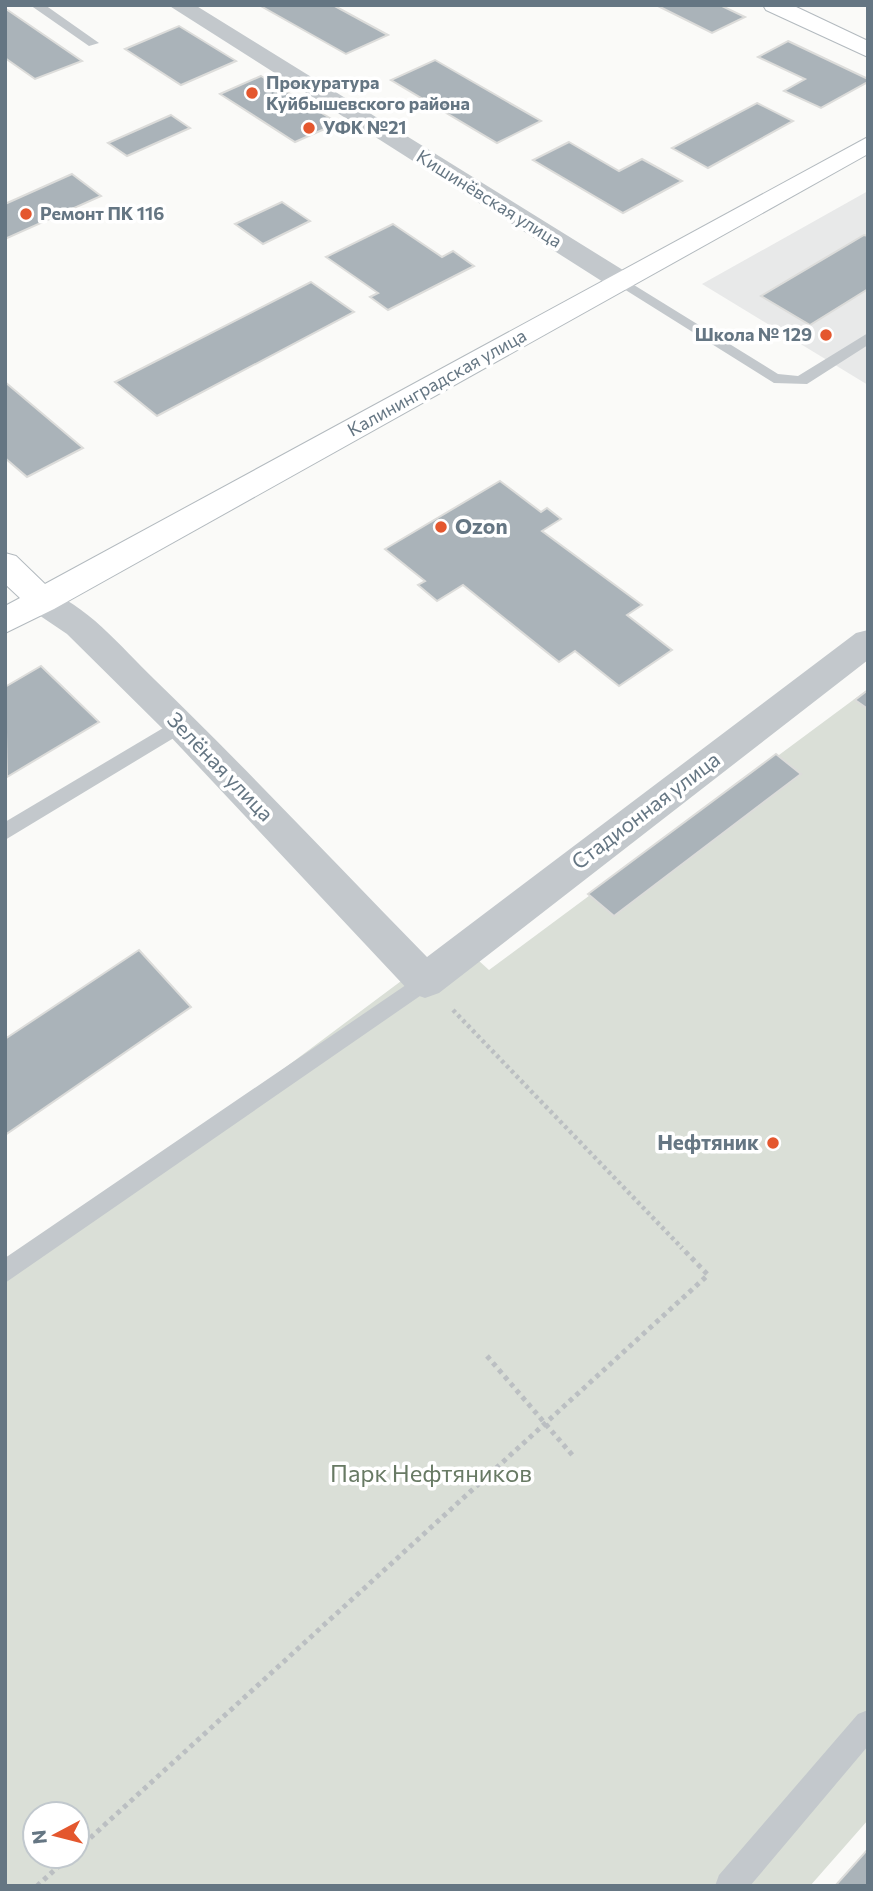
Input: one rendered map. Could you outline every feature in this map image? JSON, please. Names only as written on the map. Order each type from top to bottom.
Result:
[{"type":"street","name":"Кишинёвская улица","points":[[179,5],[621,281]]},
{"type":"street","points":[[774,5],[868,50]]},
{"type":"street","name":"Калининградская улица","points":[[5,621],[868,144]]},
{"type":"street","name":"Зелёная улица","points":[[5,564],[42,601],[79,626],[180,725],[425,981]]},
{"type":"street","name":"Стадионная улица","points":[[425,981],[868,642]]},
{"type":"lane","points":[[36,5],[93,43]]},
{"type":"lane","points":[[621,281],[774,377],[801,380],[868,338]]},
{"type":"lane","points":[[5,832],[180,725]]},
{"type":"lane","points":[[5,1272],[425,981]]},
{"type":"lane","points":[[730,1886],[868,1724]]},
{"type":"path","points":[[91,1837],[708,1275],[425,981]]},
{"type":"path","points":[[486,1356],[574,1457]]},
{"type":"path","points":[[37,1886],[55,1870]]},
{"type":"shaded area","name":"Школа № 129","points":[[868,191],[868,385],[702,284]]},
{"type":"green space","name":"Парк Нефтяников","points":[[868,689],[868,1820],[810,1886],[5,1886],[5,1277],[456,940],[489,970]]},
{"type":"building","points":[[259,5],[333,5],[388,35],[346,54]]},
{"type":"building","points":[[656,5],[720,5],[745,17],[712,33]]},
{"type":"building","points":[[5,10],[82,61],[35,79],[5,58]]},
{"type":"building","points":[[179,26],[236,61],[181,85],[125,49]]},
{"type":"building","points":[[788,41],[868,79],[868,82],[821,108],[784,91],[805,79],[758,57]]},
{"type":"building","points":[[435,60],[541,121],[497,143],[391,80]]},
{"type":"building","points":[[261,76],[338,123],[295,142],[220,94]]},
{"type":"building","points":[[757,103],[793,121],[708,168],[672,148]]},
{"type":"building","points":[[171,115],[190,128],[127,156],[108,143]]},
{"type":"building","points":[[569,142],[619,171],[642,159],[682,181],[623,213],[533,160]]},
{"type":"building","points":[[72,174],[101,196],[5,239],[5,204]]},
{"type":"building","points":[[282,202],[310,221],[263,244],[235,224]]},
{"type":"building","points":[[393,224],[442,257],[453,251],[474,266],[388,310],[370,297],[378,293],[326,257]]},
{"type":"building","points":[[864,235],[868,236],[868,289],[810,325],[761,296]]},
{"type":"building","points":[[311,282],[354,312],[157,416],[115,382]]},
{"type":"building","points":[[5,382],[83,448],[27,477],[5,458]]},
{"type":"building","points":[[500,481],[541,512],[547,508],[561,519],[542,531],[642,605],[627,615],[672,650],[619,686],[575,651],[559,662],[463,585],[437,601],[418,585],[425,581],[385,549]]},
{"type":"building","points":[[41,666],[99,722],[7,777],[5,687]]},
{"type":"building","points":[[868,690],[868,709],[855,700]]},
{"type":"building","points":[[776,754],[801,774],[614,916],[588,894]]},
{"type":"building","points":[[139,950],[191,1007],[5,1135],[5,1039]]},
{"type":"building","points":[[868,1849],[868,1886],[835,1886]]},
{"type":"place","name":"Прокуратура Куйбышевского района","points":[[252,93]]},
{"type":"place","name":"УФК №21","points":[[309,128]]},
{"type":"place","name":"Ремонт ПК 116","points":[[26,214]]},
{"type":"place","name":"Школа № 129","points":[[826,335]]},
{"type":"place","name":"Ozon","points":[[441,527]]},
{"type":"place","name":"Нефтяник","points":[[773,1143]]}]
